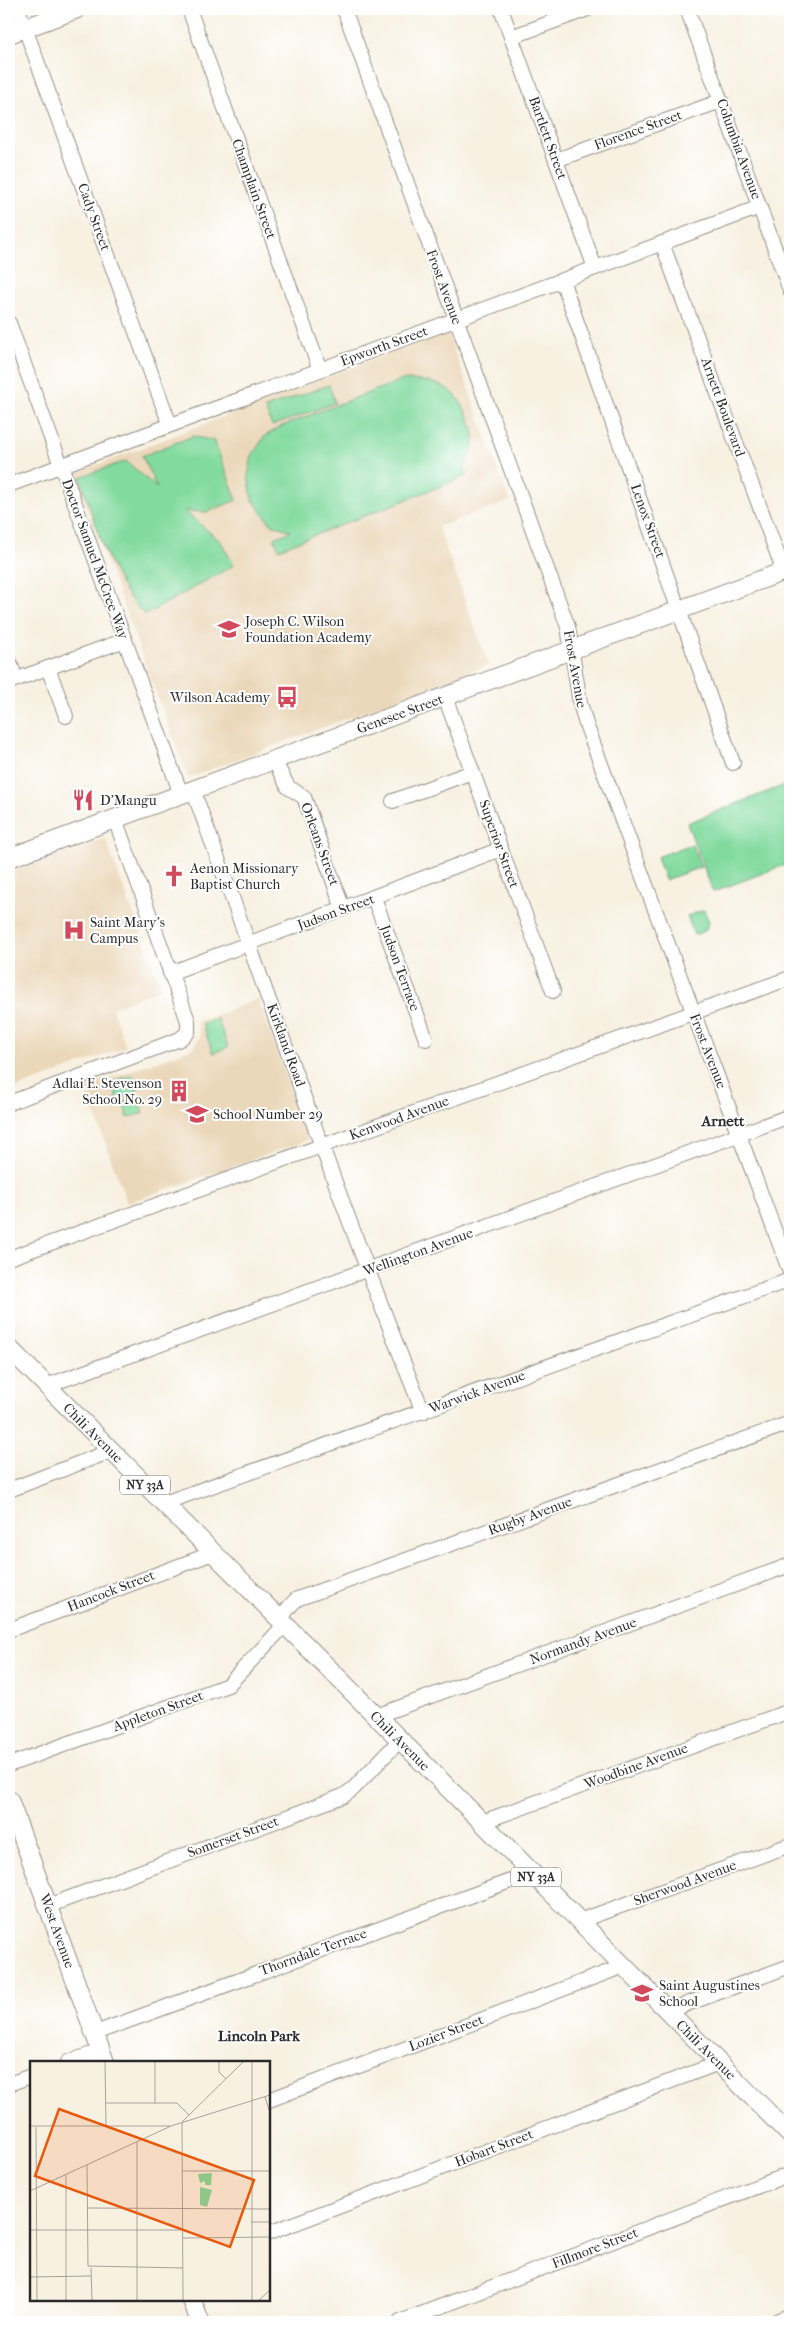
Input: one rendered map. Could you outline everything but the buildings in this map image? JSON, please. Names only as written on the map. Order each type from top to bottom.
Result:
[{"type":"main road","points":[[9,34],[77,9]]},
{"type":"main road","name":"Genesee Street","points":[[9,858],[787,570]]},
{"type":"main road","name":"Chili Avenue","points":[[9,1348],[482,1822],[790,2135]]},
{"type":"main road","name":"West Avenue","points":[[9,1800],[103,2056]]},
{"type":"main road","points":[[192,2301],[200,2322]]},
{"type":"main road","points":[[779,2322],[790,2318]]},
{"type":"street","name":"Cady Street","points":[[18,9],[170,425]]},
{"type":"street","name":"Champlain Street","points":[[189,9],[320,370]]},
{"type":"street","name":"Frost Avenue","points":[[344,9],[568,627],[580,703],[586,724],[790,1272]]},
{"type":"street","name":"Bartlett Street","points":[[501,9],[595,268]]},
{"type":"street","points":[[511,37],[588,9]]},
{"type":"street","name":"Columbia Avenue","points":[[687,9],[790,290]]},
{"type":"street","name":"Florence Street","points":[[556,160],[721,101]]},
{"type":"street","name":"Epworth Street","points":[[9,485],[760,207]]},
{"type":"street","name":"Arnett Boulevard","points":[[662,243],[787,570]]},
{"type":"street","name":"Lenox Street","points":[[562,280],[734,763]]},
{"type":"street","name":"Doctor Samuel McCree Way","points":[[9,323],[125,640],[187,792]]},
{"type":"street","points":[[9,660],[12,680],[125,640]]},
{"type":"street","points":[[48,668],[66,716]]},
{"type":"street","name":"Superior Street","points":[[445,697],[553,991]]},
{"type":"street","name":"Orleans Street","points":[[274,760],[288,788],[304,797],[343,909]]},
{"type":"street","points":[[393,801],[472,772]]},
{"type":"street","name":"Kirkland Road","points":[[187,792],[249,944],[324,1146],[366,1270],[423,1412]]},
{"type":"street","points":[[9,1103],[180,1039],[188,1032],[188,1021],[115,819]]},
{"type":"street","name":"Judson Street","points":[[170,973],[501,849]]},
{"type":"street","name":"Judson Terrace","points":[[374,898],[426,1039]]},
{"type":"street","name":"Kenwood Avenue","points":[[9,1258],[790,978]]},
{"type":"street","name":"Wellington Avenue","points":[[46,1386],[790,1116]]},
{"type":"street","name":"Warwick Avenue","points":[[164,1503],[790,1280]]},
{"type":"street","name":"Rugby Avenue","points":[[281,1622],[287,1608],[297,1599],[790,1423]]},
{"type":"street","points":[[9,1490],[111,1451]]},
{"type":"street","name":"Hancock Street","points":[[9,1630],[213,1553]]},
{"type":"street","name":"Normandy Avenue","points":[[376,1716],[790,1565]]},
{"type":"street","name":"Appleton Street","points":[[9,1766],[228,1685],[280,1630],[281,1622]]},
{"type":"street","name":"Woodbine Avenue","points":[[482,1822],[790,1711]]},
{"type":"street","name":"Somerset Street","points":[[48,1906],[343,1796],[353,1789],[400,1740]]},
{"type":"street","name":"Sherwood Avenue","points":[[580,1921],[790,1845]]},
{"type":"street","name":"Thorndale Terrace","points":[[95,2034],[532,1873]]},
{"type":"street","name":"Lozier Street","points":[[270,2100],[624,1966]]},
{"type":"street","points":[[668,2010],[790,1966]]},
{"type":"street","points":[[74,2061],[103,2056]]},
{"type":"street","name":"Hobart Street","points":[[270,2233],[719,2062]]},
{"type":"street","points":[[9,2084],[30,2076]]},
{"type":"street","name":"Fillmore Street","points":[[400,2322],[790,2174]]},
{"type":"shaded area","points":[[447,331],[510,501],[438,527],[489,665],[188,778],[74,474]]},
{"type":"shaded area","name":"Saint Mary's Campus","points":[[105,838],[161,988],[112,1008],[126,1047],[9,1091],[9,873]]},
{"type":"shaded area","name":"School Number 29","points":[[258,999],[309,1140],[127,1203],[85,1087],[194,1048],[200,1037],[197,1022]]},
{"type":"green space","points":[[402,380],[424,381],[442,386],[450,390],[462,405],[471,422],[474,436],[474,442],[464,467],[467,476],[279,549],[274,538],[291,531],[271,524],[252,499],[248,475],[252,455],[265,436],[282,426]]},
{"type":"green space","points":[[329,385],[335,403],[272,426],[265,408]]},
{"type":"green space","points":[[193,436],[214,441],[237,500],[206,512],[185,511],[221,542],[234,565],[145,615],[133,602],[113,569],[80,477],[126,461],[157,488],[142,456]]},
{"type":"green space","points":[[790,783],[790,863],[713,892],[687,823]]},
{"type":"green space","points":[[692,844],[701,867],[665,880],[657,857]]},
{"type":"green space","points":[[704,910],[709,922],[705,931],[694,935],[687,916]]},
{"type":"green space","points":[[217,1018],[228,1047],[213,1053],[202,1023]]},
{"type":"green space","points":[[132,1075],[138,1092],[117,1099],[112,1082]]},
{"type":"green space","points":[[138,1097],[143,1113],[128,1118],[123,1102]]},
{"type":"place","name":"Joseph C. Wilson Foundation Academy","points":[[229,629]]},
{"type":"place","name":"Wilson Academy","points":[[287,697]]},
{"type":"place","name":"D'Mangu","points":[[83,800]]},
{"type":"place","name":"Aenon Missionary Baptist Church","points":[[174,876]]},
{"type":"place","name":"Saint Mary's Campus","points":[[74,930]]},
{"type":"place","name":"Adlai E. Stevenson School No. 29","points":[[179,1091]]},
{"type":"place","name":"School Number 29","points":[[197,1114]]},
{"type":"place","name":"Saint Augustines School","points":[[642,1993]]},
{"type":"district","name":"Arnett","points":[[723,1121]]},
{"type":"district","name":"Lincoln Park","points":[[259,2036]]}]
